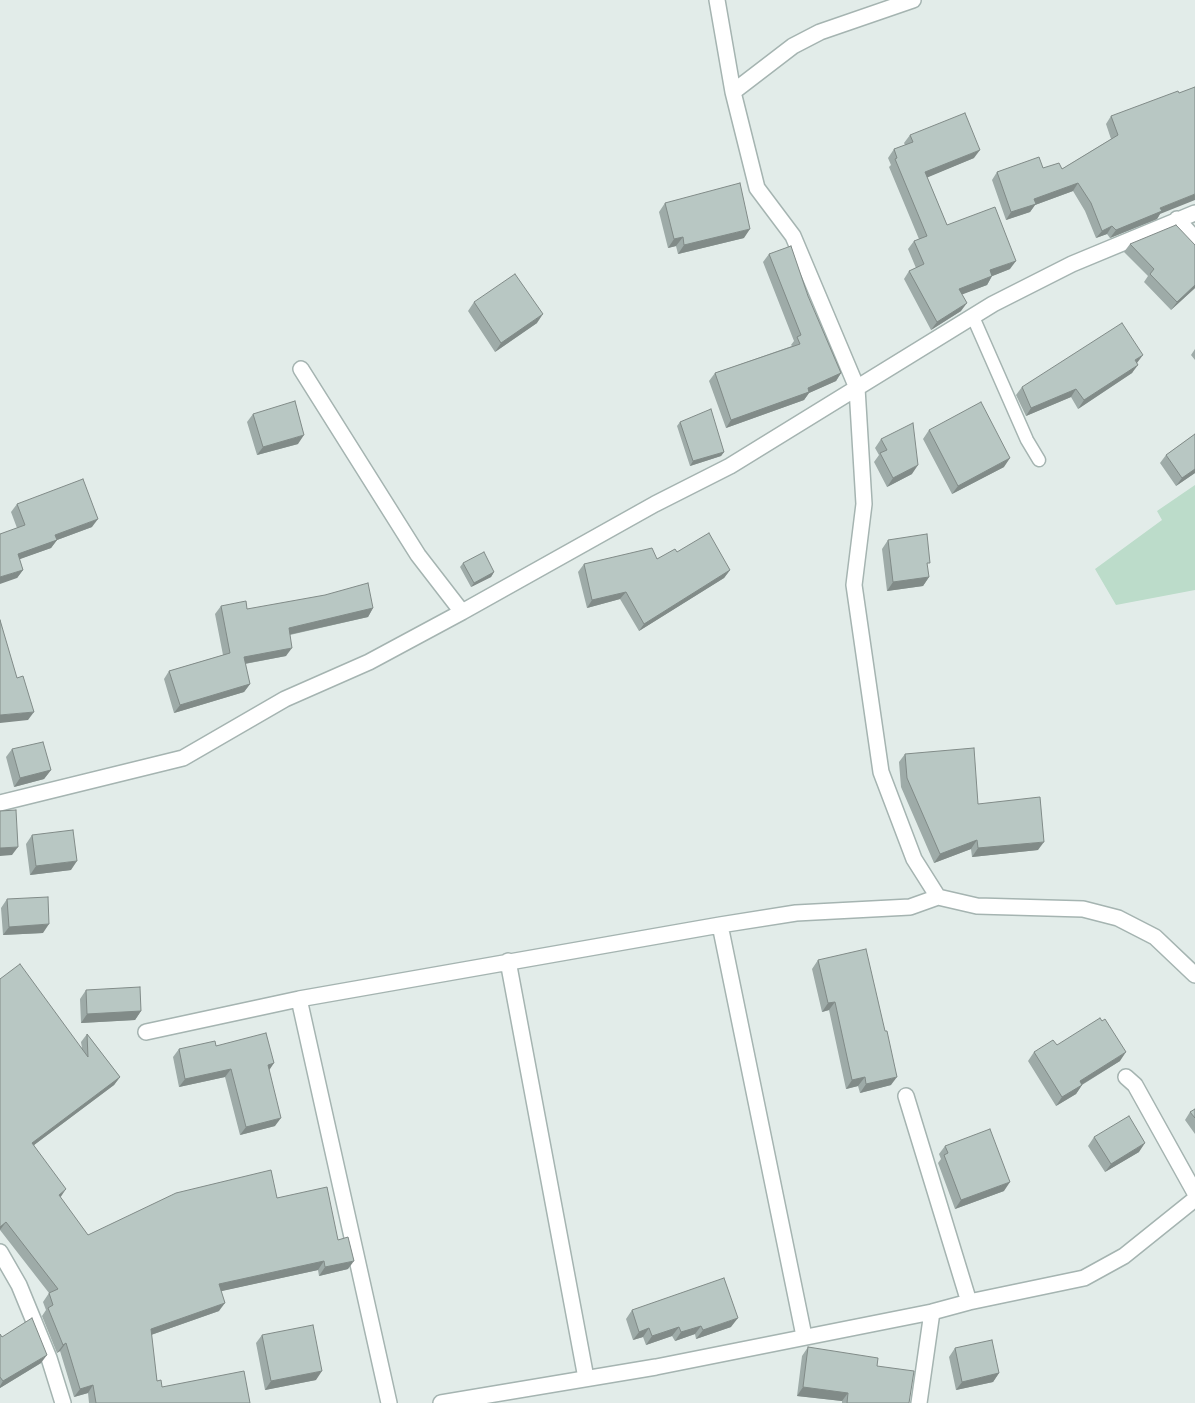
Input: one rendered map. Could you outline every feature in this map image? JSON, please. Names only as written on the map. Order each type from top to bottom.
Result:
[{"type":"street","points":[[716,0],[732,92],[757,188],[794,236],[858,388],[864,504],[854,586],[881,772],[914,859],[938,898]]},
{"type":"street","points":[[732,92],[793,46],[820,32],[913,0]]},
{"type":"street","points":[[0,803],[183,758],[285,699],[370,662],[655,504],[730,466],[993,304],[1072,264],[1195,213]]},
{"type":"street","points":[[1177,219],[1195,239]]},
{"type":"street","points":[[301,369],[418,555],[462,612]]},
{"type":"street","points":[[146,1032],[299,1000],[508,961],[720,925],[796,913],[910,907],[938,898],[977,906],[1083,909],[1118,918],[1155,937],[1195,975]]},
{"type":"street","points":[[720,925],[804,1336]]},
{"type":"street","points":[[508,961],[586,1378]]},
{"type":"street","points":[[299,1000],[388,1403]]},
{"type":"street","points":[[1126,1077],[1135,1085],[1195,1193]]},
{"type":"street","points":[[906,1096],[969,1302]]},
{"type":"street","points":[[441,1403],[656,1367],[932,1312],[969,1302],[1084,1278],[1124,1256],[1195,1199]]},
{"type":"street","points":[[0,1252],[26,1303],[49,1358],[63,1403]]},
{"type":"street","points":[[919,1403],[932,1312]]},
{"type":"lane","points":[[973,317],[1027,440],[1038,460]]},
{"type":"green space","points":[[1195,485],[1195,590],[1116,605],[1095,569],[1162,520],[1157,511]]},
{"type":"building","points":[[1195,87],[1195,194],[1160,208],[1162,211],[1116,230],[1112,226],[1102,231],[1091,203],[1078,183],[1034,199],[1036,204],[1011,212],[997,172],[1039,157],[1043,168],[1059,163],[1062,169],[1118,135],[1111,116],[1178,91],[1179,93]]},
{"type":"building","points":[[965,113],[980,150],[925,172],[947,225],[995,207],[1016,261],[990,270],[992,276],[959,289],[967,303],[937,322],[909,271],[924,264],[914,241],[927,236],[895,159],[897,158],[894,149],[913,142],[910,135]]},
{"type":"building","points":[[740,183],[750,229],[684,245],[683,237],[674,239],[665,203]]},
{"type":"building","points":[[1176,225],[1195,245],[1195,285],[1177,302],[1150,274],[1154,269],[1130,244]]},
{"type":"building","points":[[791,246],[808,296],[841,373],[808,388],[809,392],[731,420],[715,373],[800,344],[797,337],[801,335],[769,254]]},
{"type":"building","points":[[515,274],[543,314],[501,343],[474,302]]},
{"type":"building","points":[[1122,323],[1143,355],[1135,360],[1138,365],[1084,400],[1076,389],[1031,408],[1022,387]]},
{"type":"building","points":[[295,401],[304,435],[263,447],[253,414]]},
{"type":"building","points":[[981,402],[1010,458],[958,486],[929,430]]},
{"type":"building","points":[[711,409],[724,452],[693,461],[680,422]]},
{"type":"building","points":[[913,423],[918,465],[893,478],[880,453],[887,450],[881,439]]},
{"type":"building","points":[[1195,434],[1195,469],[1182,478],[1166,455]]},
{"type":"building","points":[[83,479],[98,519],[55,535],[57,540],[18,554],[23,570],[0,577],[0,534],[25,525],[17,504]]},
{"type":"building","points":[[709,533],[730,570],[644,624],[626,592],[592,600],[584,564],[652,548],[657,559],[675,549],[677,552]]},
{"type":"building","points":[[927,534],[930,563],[927,563],[929,577],[893,582],[888,540]]},
{"type":"building","points":[[484,552],[494,572],[474,583],[463,563]]},
{"type":"building","points":[[368,583],[373,608],[289,628],[292,648],[244,657],[250,684],[180,705],[169,671],[230,653],[221,606],[246,601],[247,609],[325,595]]},
{"type":"building","points":[[0,620],[17,678],[23,676],[34,712],[0,715]]},
{"type":"building","points":[[43,742],[51,770],[20,778],[12,749]]},
{"type":"building","points":[[974,748],[978,804],[1040,797],[1044,842],[978,848],[977,840],[940,854],[907,778],[905,754]]},
{"type":"building","points":[[16,810],[18,847],[0,848],[0,811]]},
{"type":"building","points":[[73,830],[77,861],[36,866],[32,835]]},
{"type":"building","points":[[48,897],[49,924],[9,927],[7,899]]},
{"type":"building","points":[[866,949],[897,1077],[866,1084],[865,1077],[852,1080],[835,1002],[828,1003],[818,960]]},
{"type":"building","points":[[20,964],[88,1057],[87,1034],[120,1077],[32,1143],[66,1189],[59,1195],[88,1235],[176,1193],[271,1170],[277,1198],[327,1187],[338,1240],[348,1237],[354,1261],[325,1267],[324,1261],[219,1284],[225,1303],[151,1329],[157,1381],[161,1380],[162,1387],[244,1371],[250,1403],[96,1403],[93,1385],[80,1389],[66,1343],[63,1345],[48,1308],[53,1305],[49,1293],[58,1289],[6,1222],[0,1227],[0,979]]},
{"type":"building","points":[[140,987],[141,1011],[87,1014],[86,990]]},
{"type":"building","points":[[1100,1018],[1102,1021],[1105,1019],[1126,1052],[1080,1081],[1082,1085],[1062,1097],[1034,1052],[1053,1040],[1057,1045]]},
{"type":"building","points":[[266,1033],[274,1063],[268,1065],[281,1118],[246,1127],[231,1069],[185,1079],[179,1049],[215,1041],[216,1046]]},
{"type":"building","points":[[1195,1109],[1195,1118],[1190,1112]]},
{"type":"building","points":[[1129,1116],[1145,1143],[1111,1164],[1094,1137]]},
{"type":"building","points":[[990,1129],[1010,1182],[961,1200],[944,1155],[948,1153],[945,1146]]},
{"type":"building","points":[[724,1278],[738,1318],[703,1330],[701,1326],[681,1332],[679,1327],[652,1336],[649,1328],[639,1332],[632,1310]]},
{"type":"building","points":[[32,1318],[47,1355],[3,1381],[0,1377],[0,1334],[2,1337]]},
{"type":"building","points":[[313,1325],[322,1371],[271,1381],[262,1335]]},
{"type":"building","points":[[992,1340],[999,1373],[962,1382],[955,1348]]},
{"type":"building","points":[[808,1347],[878,1358],[877,1366],[914,1371],[909,1403],[847,1403],[848,1393],[803,1387]]}]
